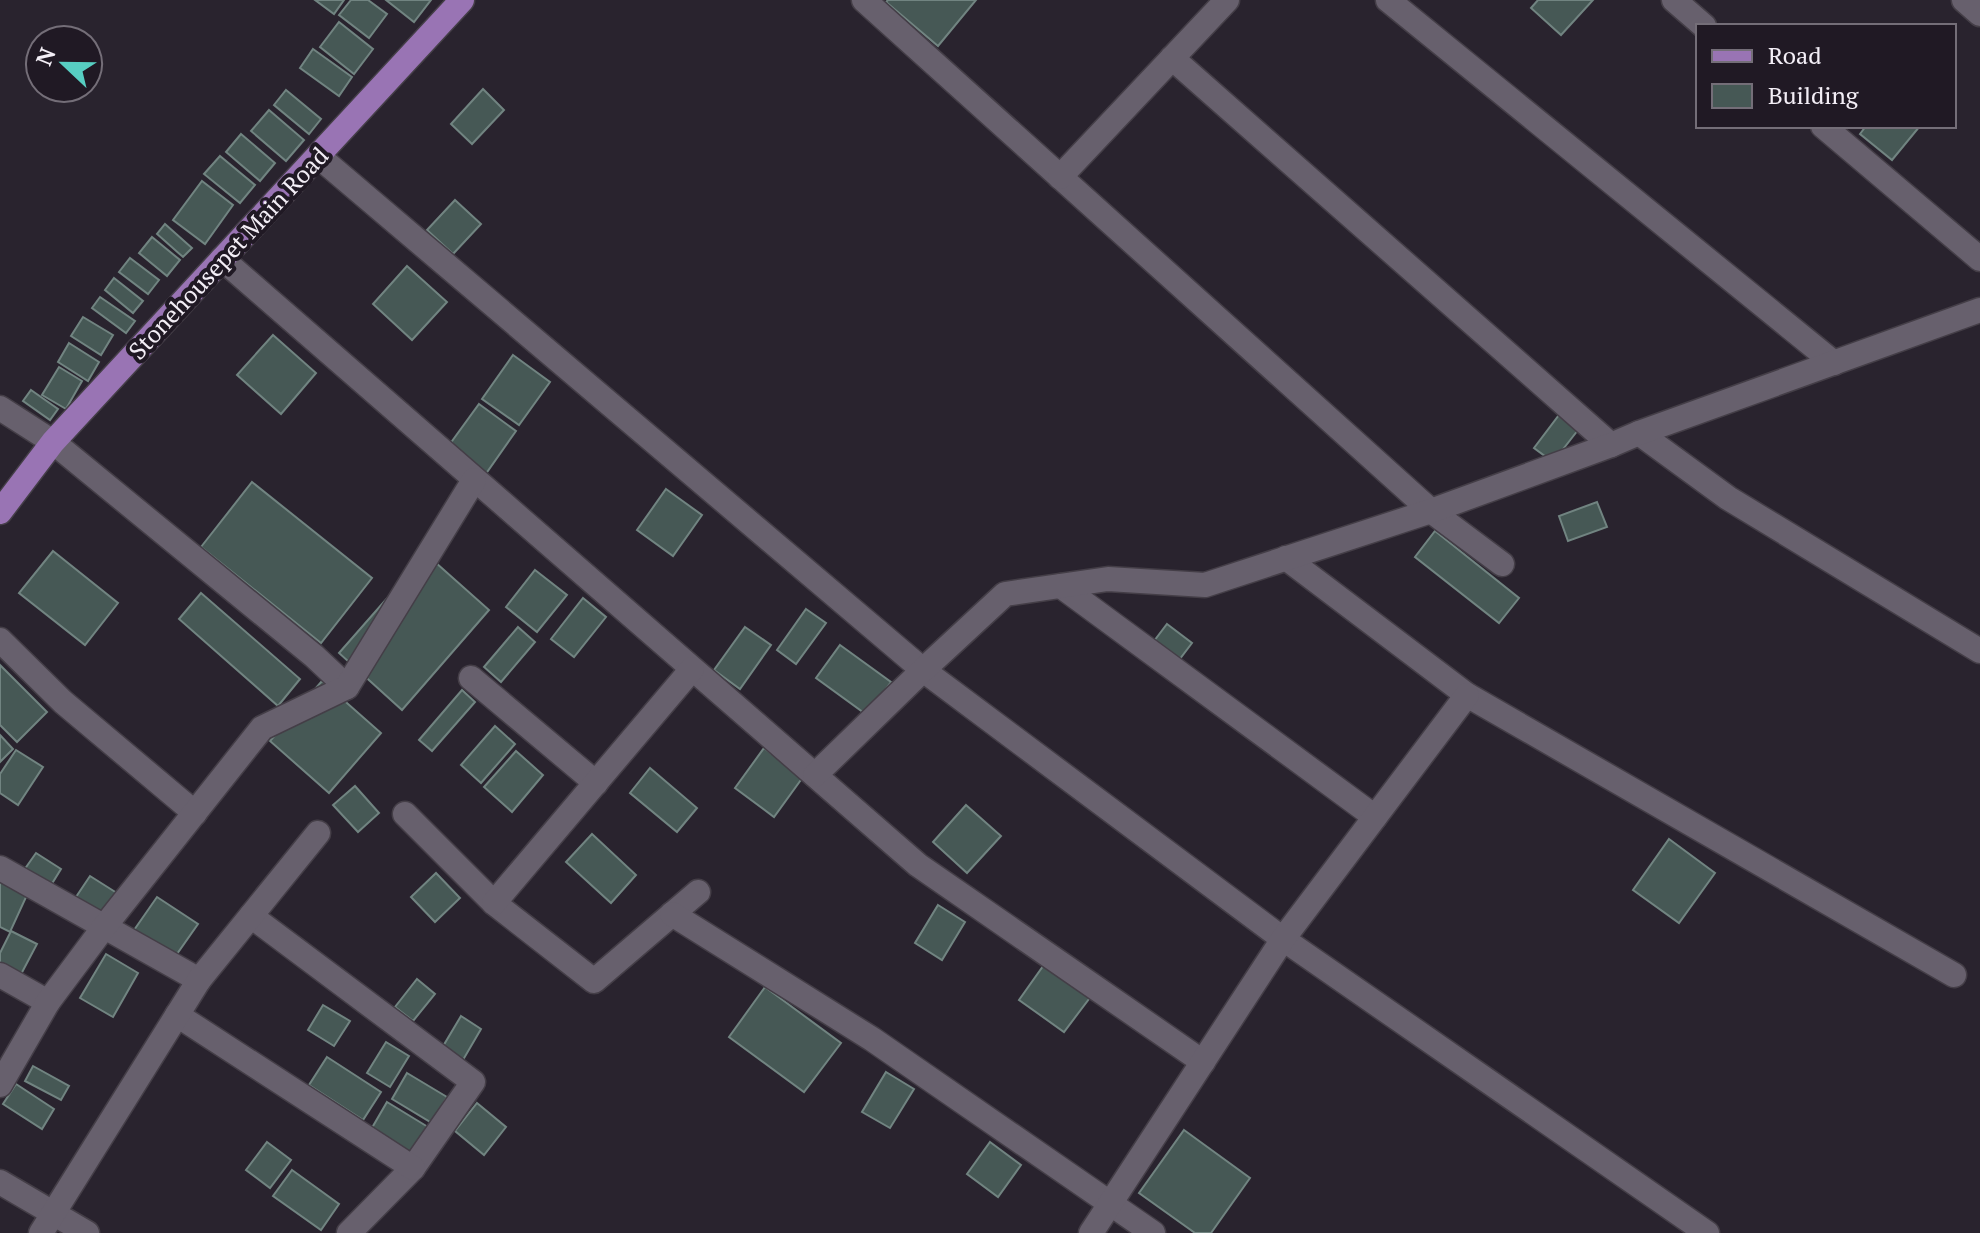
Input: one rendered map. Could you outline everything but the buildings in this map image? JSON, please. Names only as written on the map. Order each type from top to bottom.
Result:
[{"type":"main road","name":"Stonehousepet Main Road","points":[[0,512],[53,442],[462,0]]},
{"type":"street","points":[[864,0],[1431,511],[1502,564]]},
{"type":"street","points":[[1060,177],[1227,0]]},
{"type":"street","points":[[1388,0],[1834,363]]},
{"type":"street","points":[[1674,0],[1702,24]]},
{"type":"street","points":[[1964,0],[1980,14]]},
{"type":"street","points":[[1172,58],[1611,445]]},
{"type":"street","points":[[1825,128],[1980,259]]},
{"type":"street","points":[[318,156],[923,670],[1283,939],[1707,1233]]},
{"type":"street","points":[[222,259],[918,865],[1203,1062]]},
{"type":"street","points":[[815,775],[1005,594],[1108,579],[1205,585],[1431,511],[1980,310]]},
{"type":"street","points":[[0,408],[53,442],[314,656],[347,687]]},
{"type":"street","points":[[1639,433],[1728,498],[1980,651]]},
{"type":"street","points":[[0,1085],[48,1002],[262,728],[347,687],[474,480]]},
{"type":"street","points":[[1286,558],[1467,695],[1954,975]]},
{"type":"street","points":[[1061,586],[1375,817]]},
{"type":"street","points":[[0,640],[63,702],[195,813]]},
{"type":"street","points":[[494,903],[692,669]]},
{"type":"street","points":[[471,678],[596,783]]},
{"type":"street","points":[[1091,1233],[1283,939],[1467,695]]},
{"type":"street","points":[[405,814],[494,903],[594,981],[698,892]]},
{"type":"street","points":[[48,1223],[199,980],[318,833]]},
{"type":"street","points":[[0,868],[199,980]]},
{"type":"street","points":[[672,914],[872,1039],[1153,1233]]},
{"type":"street","points":[[251,916],[473,1082],[413,1168],[349,1233]]},
{"type":"street","points":[[0,975],[48,1002]]},
{"type":"street","points":[[177,1015],[413,1168]]},
{"type":"street","points":[[0,1182],[48,1223],[87,1233]]}]
